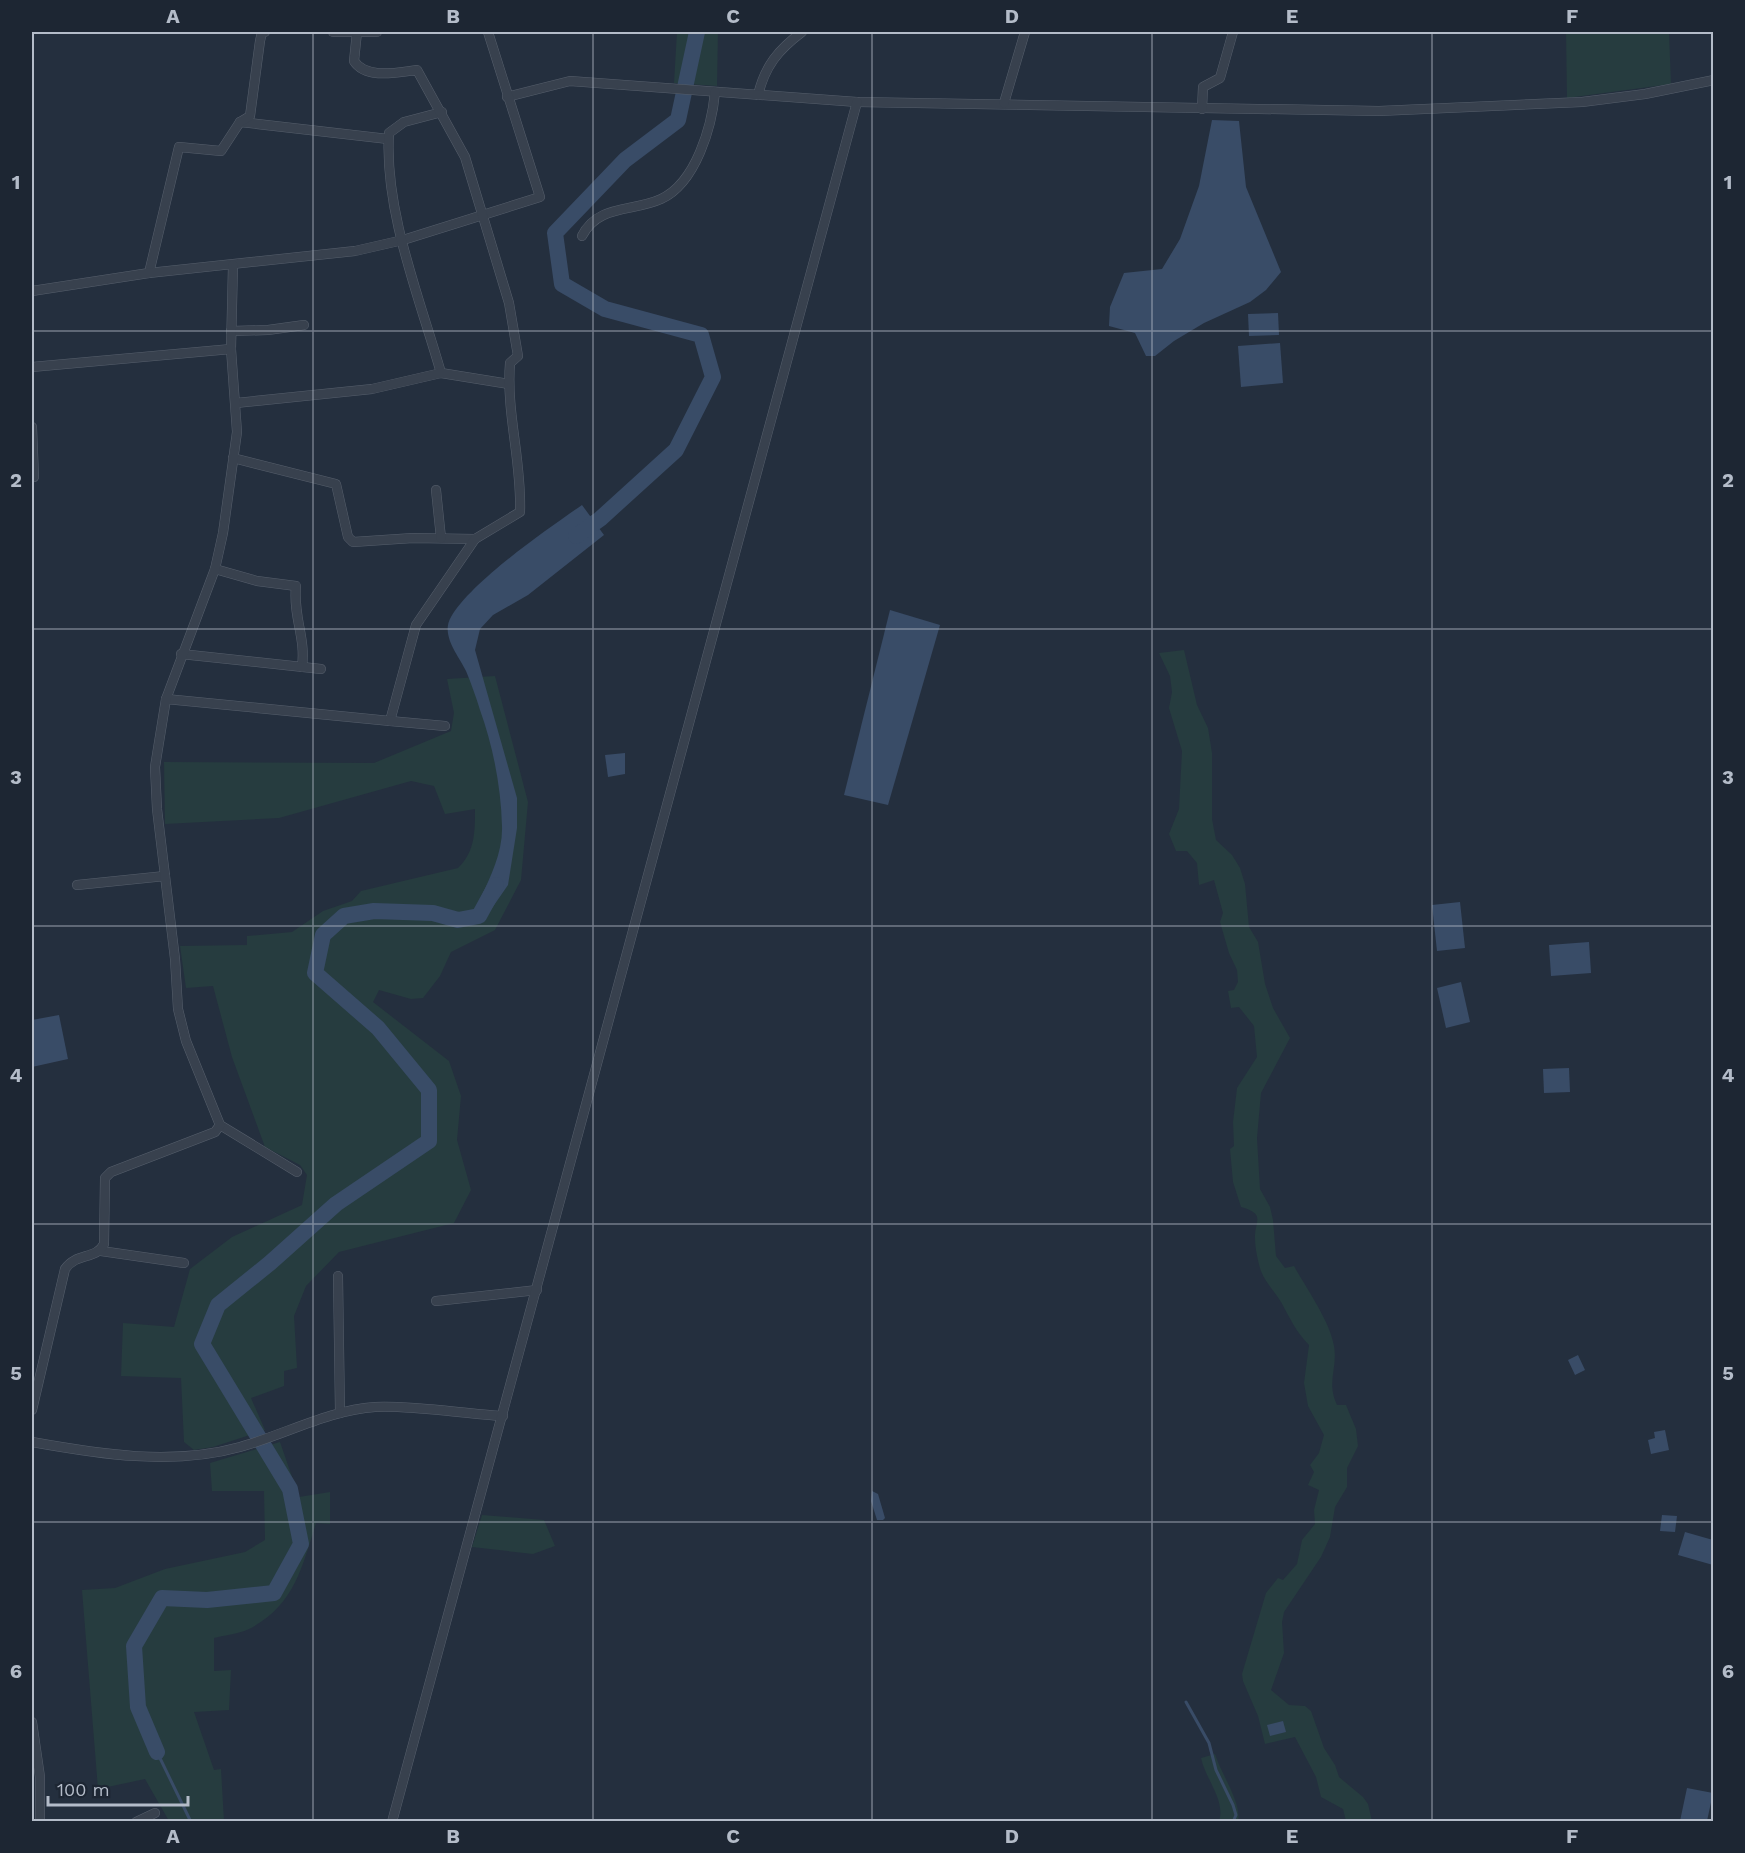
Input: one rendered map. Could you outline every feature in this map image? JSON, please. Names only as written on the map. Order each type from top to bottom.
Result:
[{"type":"street","points":[[149,273],[179,147],[221,151],[240,122],[250,116],[260,41],[262,32],[265,32]]},
{"type":"street","points":[[333,32],[378,32]]},
{"type":"street","points":[[357,32],[354,61],[357,65],[373,72],[417,70],[425,89],[442,112],[465,157],[509,303],[518,356],[510,363],[508,384],[521,487],[520,512],[476,539],[416,625],[390,721]]},
{"type":"street","points":[[32,291],[149,273],[355,251],[403,240],[540,197],[488,32]]},
{"type":"street","points":[[758,95],[762,78],[776,54],[802,32]]},
{"type":"street","points":[[1004,104],[1025,32]]},
{"type":"street","points":[[1202,109],[1203,87],[1220,78],[1233,32]]},
{"type":"street","points":[[507,97],[570,81],[857,102],[1379,111],[1552,104],[1645,94],[1713,80]]},
{"type":"street","points":[[582,236],[587,224],[601,215],[663,198],[682,181],[707,141],[713,119],[715,92]]},
{"type":"street","points":[[392,1821],[857,102]]},
{"type":"street","points":[[441,373],[403,240],[391,187],[388,133],[404,122],[442,112]]},
{"type":"street","points":[[240,122],[388,139]]},
{"type":"street","points":[[233,265],[231,349],[237,432],[215,570],[181,654],[166,699],[155,767],[157,809],[178,1009],[186,1041],[220,1125],[297,1172]]},
{"type":"street","points":[[231,331],[268,330],[304,325]]},
{"type":"street","points":[[32,367],[231,349]]},
{"type":"street","points":[[236,403],[372,389],[441,373],[508,384]]},
{"type":"street","points":[[32,427],[34,477]]},
{"type":"street","points":[[233,458],[336,484],[348,537],[353,542],[441,538],[476,539]]},
{"type":"street","points":[[436,490],[441,538]]},
{"type":"street","points":[[215,570],[256,581],[296,586],[295,615],[305,646],[302,667]]},
{"type":"street","points":[[181,654],[321,669]]},
{"type":"street","points":[[166,699],[445,726]]},
{"type":"street","points":[[77,885],[165,876]]},
{"type":"street","points":[[101,1251],[104,1244],[104,1184],[111,1172],[215,1132],[220,1125]]},
{"type":"street","points":[[32,1410],[65,1269],[78,1257],[101,1251],[184,1263]]},
{"type":"street","points":[[338,1276],[340,1413]]},
{"type":"street","points":[[436,1300],[537,1290]]},
{"type":"street","points":[[32,1442],[83,1451],[128,1455],[211,1454],[340,1413],[375,1407],[502,1416]]},
{"type":"street","points":[[32,1722],[39,1767],[40,1821]]},
{"type":"street","points":[[136,1821],[155,1813]]},
{"type":"green space","points":[[677,32],[718,32],[717,86],[674,83]]},
{"type":"green space","points":[[1566,32],[1669,32],[1671,84],[1567,98]]},
{"type":"green space","points":[[1184,650],[1197,705],[1208,728],[1212,753],[1212,819],[1216,840],[1232,855],[1240,868],[1245,884],[1249,927],[1258,942],[1265,984],[1273,1008],[1290,1038],[1261,1093],[1257,1138],[1260,1189],[1270,1207],[1276,1256],[1285,1268],[1294,1266],[1332,1336],[1335,1354],[1332,1389],[1337,1405],[1346,1405],[1356,1429],[1358,1446],[1347,1468],[1347,1487],[1335,1507],[1330,1537],[1321,1557],[1284,1612],[1282,1622],[1284,1653],[1271,1690],[1289,1705],[1305,1706],[1311,1711],[1324,1748],[1335,1765],[1339,1777],[1363,1797],[1368,1804],[1372,1821],[1346,1821],[1343,1809],[1321,1797],[1316,1777],[1295,1737],[1265,1744],[1258,1716],[1243,1681],[1242,1674],[1266,1593],[1278,1578],[1283,1580],[1297,1564],[1302,1540],[1315,1524],[1314,1510],[1319,1490],[1308,1485],[1314,1472],[1310,1465],[1319,1453],[1324,1435],[1308,1406],[1304,1383],[1309,1345],[1263,1275],[1256,1246],[1257,1216],[1241,1207],[1233,1182],[1230,1149],[1234,1146],[1233,1122],[1237,1088],[1257,1057],[1254,1026],[1239,1007],[1231,1008],[1228,991],[1234,990],[1238,982],[1237,970],[1229,953],[1220,922],[1223,913],[1214,880],[1199,885],[1197,863],[1187,851],[1176,851],[1169,834],[1179,809],[1182,751],[1169,708],[1172,692],[1170,676],[1159,653]]},
{"type":"green space","points":[[495,676],[528,802],[521,880],[495,930],[451,952],[440,976],[423,998],[411,999],[379,990],[373,1002],[449,1061],[461,1096],[457,1140],[471,1190],[454,1223],[339,1252],[306,1286],[294,1316],[297,1368],[284,1371],[284,1386],[251,1398],[265,1430],[213,1447],[194,1450],[184,1442],[181,1378],[121,1376],[123,1323],[174,1327],[190,1269],[232,1237],[302,1205],[307,1175],[300,1165],[265,1147],[232,1057],[213,986],[186,988],[180,946],[247,945],[247,936],[292,932],[323,911],[352,901],[361,891],[458,868],[471,848],[475,809],[445,814],[434,786],[411,781],[279,818],[165,824],[164,762],[374,763],[451,731],[454,713],[447,679]]},
{"type":"green space","points":[[280,1442],[299,1497],[330,1492],[330,1524],[316,1523],[301,1570],[286,1597],[276,1609],[249,1629],[214,1638],[214,1671],[231,1670],[229,1710],[194,1712],[214,1770],[221,1769],[224,1821],[169,1821],[145,1779],[98,1789],[82,1590],[115,1588],[165,1569],[245,1552],[265,1540],[264,1491],[212,1491],[210,1463]]},
{"type":"green space","points":[[482,1515],[544,1520],[555,1546],[533,1554],[472,1547]]},
{"type":"green space","points":[[1215,1754],[1234,1797],[1238,1821],[1219,1821],[1220,1806],[1201,1758]]},
{"type":"water","points":[[1212,120],[1239,121],[1246,187],[1281,272],[1266,290],[1250,302],[1204,323],[1174,341],[1155,356],[1146,356],[1135,333],[1109,326],[1110,307],[1124,273],[1162,269],[1180,239],[1199,186]]},
{"type":"water","points":[[1278,313],[1279,335],[1249,336],[1248,314]]},
{"type":"water","points":[[1280,343],[1283,383],[1241,387],[1238,346]]},
{"type":"water","points":[[582,505],[604,535],[528,595],[493,615],[480,629],[475,650],[517,798],[517,828],[508,885],[490,911],[480,899],[501,845],[502,826],[498,782],[485,724],[466,671],[449,638],[448,624],[461,603],[492,572]]},
{"type":"water","points":[[890,610],[940,625],[888,805],[844,795]]},
{"type":"water","points":[[625,753],[625,774],[608,777],[605,755]]},
{"type":"water","points":[[1460,902],[1465,948],[1437,951],[1432,905]]},
{"type":"water","points":[[1589,942],[1591,973],[1551,976],[1549,945]]},
{"type":"water","points":[[1461,982],[1470,1022],[1446,1028],[1437,988]]},
{"type":"water","points":[[59,1015],[68,1059],[32,1067],[32,1020]]},
{"type":"water","points":[[1569,1068],[1570,1092],[1544,1093],[1543,1069]]},
{"type":"water","points":[[1578,1355],[1585,1370],[1575,1375],[1568,1360]]},
{"type":"water","points":[[1665,1430],[1669,1450],[1651,1454],[1648,1440],[1655,1438],[1654,1432]]},
{"type":"water","points":[[872,1491],[878,1494],[885,1518],[883,1520],[877,1520],[871,1501]]},
{"type":"water","points":[[1662,1515],[1677,1516],[1675,1532],[1660,1531]]},
{"type":"water","points":[[1685,1532],[1713,1540],[1713,1565],[1678,1555]]},
{"type":"water","points":[[1283,1721],[1286,1732],[1270,1736],[1267,1725]]},
{"type":"water","points":[[1687,1788],[1713,1793],[1707,1821],[1680,1821]]},
{"type":"waterway","points":[[576,536],[600,519],[676,450],[713,377],[701,335],[605,309],[562,284],[555,233],[625,160],[678,120],[697,32]]},
{"type":"waterway","points":[[157,1752],[138,1707],[134,1646],[162,1598],[207,1600],[274,1593],[301,1544],[290,1489],[202,1344],[218,1305],[270,1263],[336,1204],[429,1141],[429,1090],[378,1028],[315,973],[323,935],[344,916],[374,911],[433,913],[458,920],[479,916],[496,885]]},
{"type":"waterway","points":[[1186,1702],[1209,1743],[1216,1770],[1233,1805],[1236,1815],[1233,1822]]},
{"type":"waterway","points":[[157,1752],[191,1822]]}]
